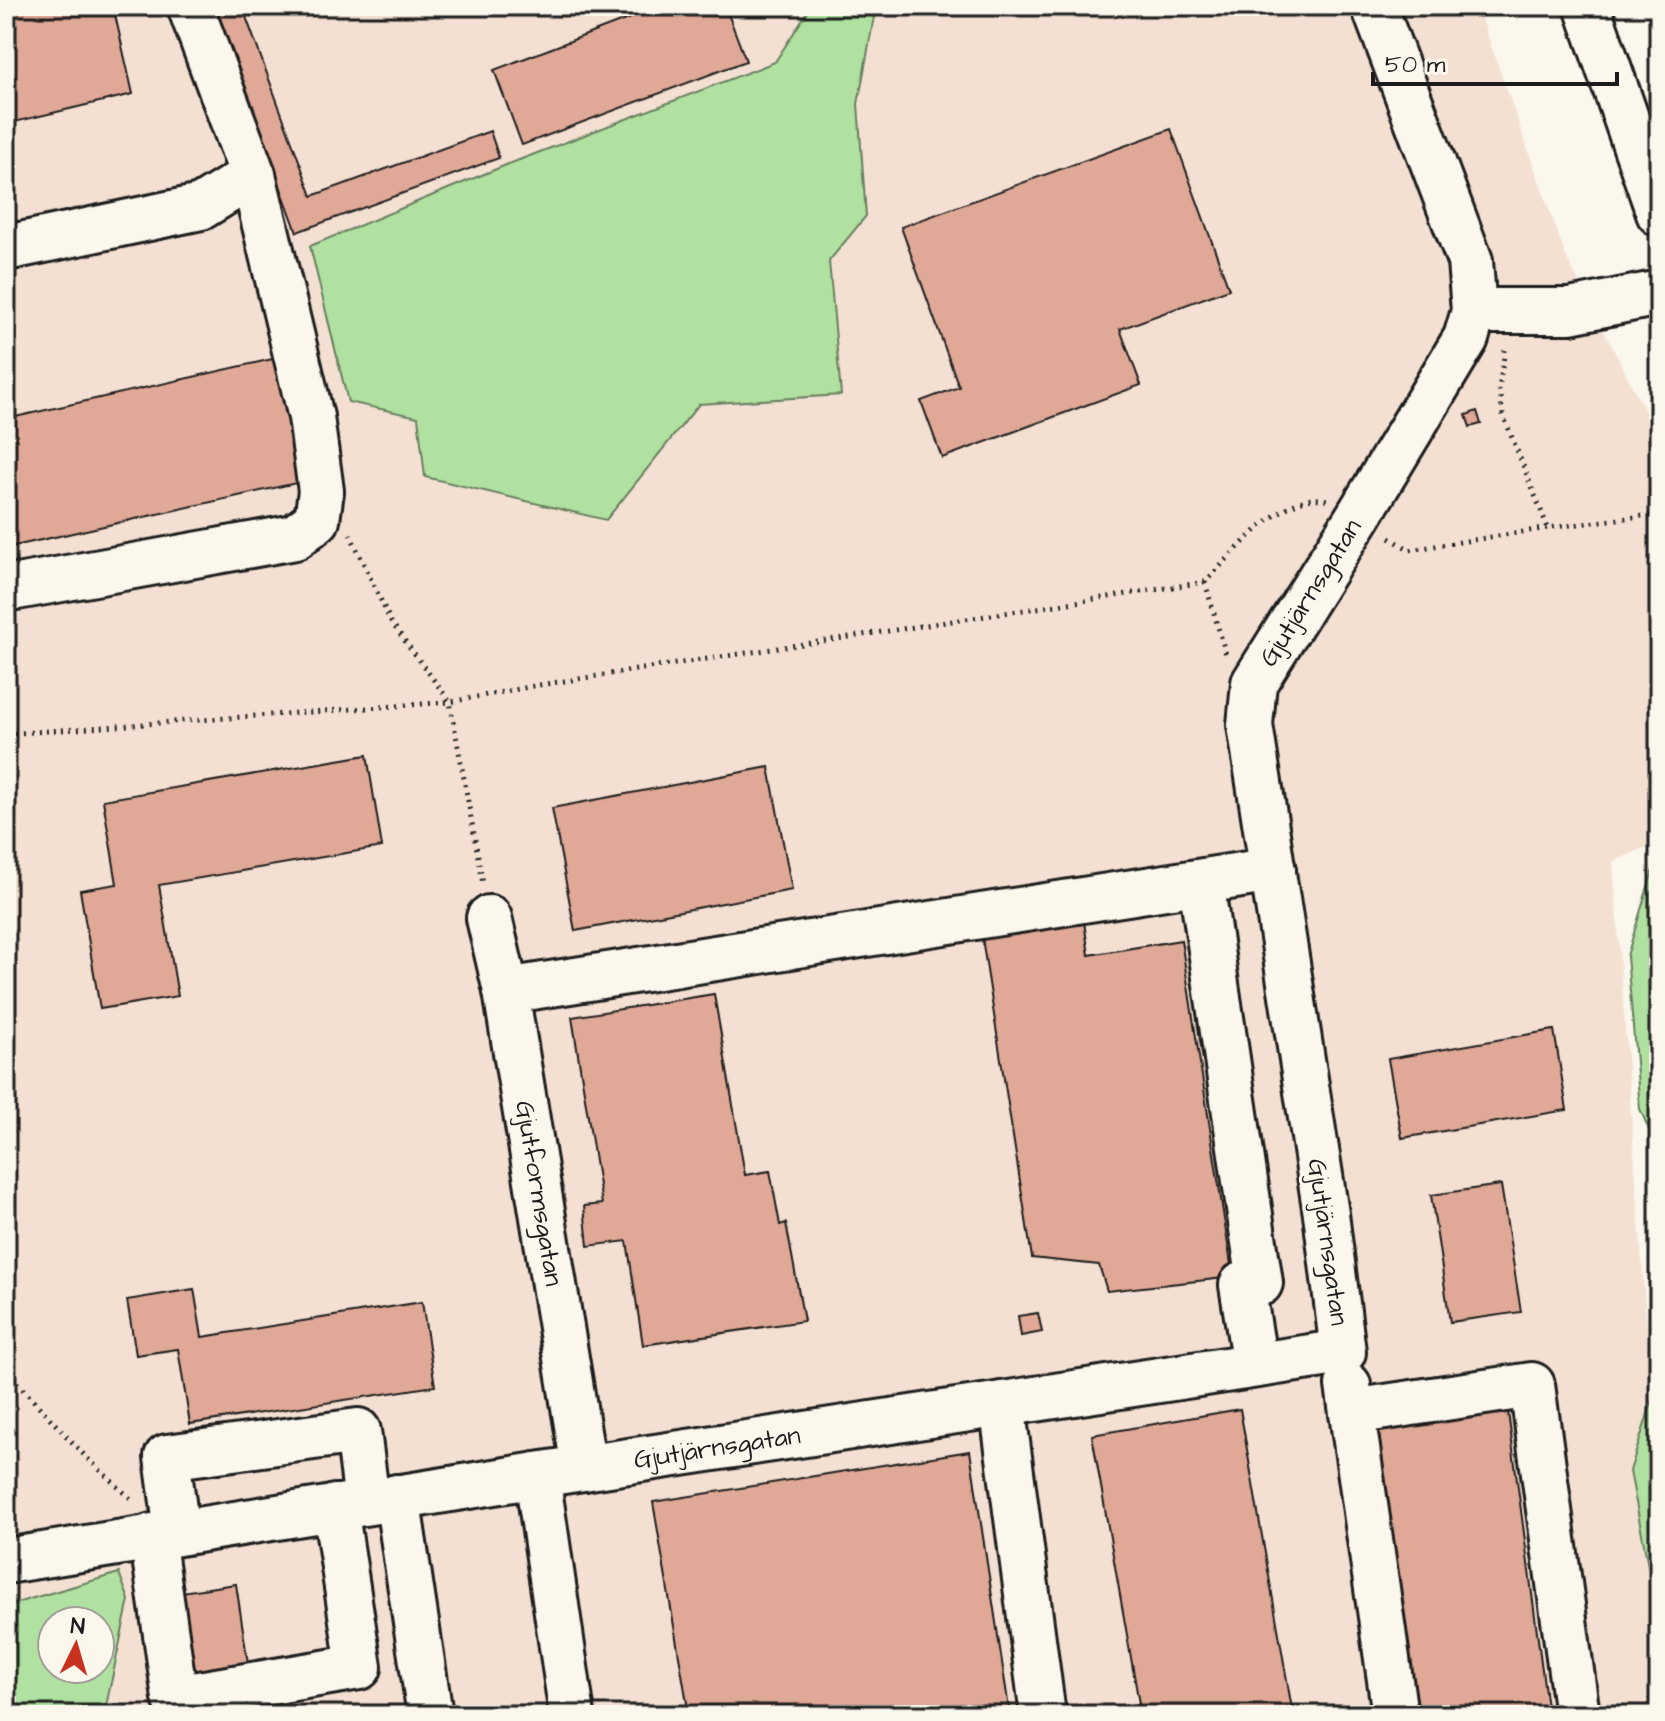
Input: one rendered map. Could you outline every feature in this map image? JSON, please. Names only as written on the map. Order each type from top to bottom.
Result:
[{"type":"street","points":[[6,585],[17,587],[295,537],[317,520],[321,491],[311,417],[253,175],[190,6]]},
{"type":"street","name":"Gjutjärnsgatan","points":[[6,1561],[168,1526],[367,1502],[1343,1352],[1326,1214],[1250,725],[1254,683],[1466,338],[1474,311],[1470,261],[1374,6]]},
{"type":"street","points":[[1587,6],[1658,208]]},
{"type":"street","points":[[6,248],[201,207],[253,175]]},
{"type":"street","points":[[1474,311],[1570,311],[1659,293]]},
{"type":"street","points":[[506,991],[1273,870]]},
{"type":"street","points":[[1201,882],[1260,1283],[1242,1285],[1255,1365]]},
{"type":"street","name":"Gjutformsgatan","points":[[489,918],[506,991],[584,1468]]},
{"type":"street","points":[[1343,1352],[1395,1715]]},
{"type":"street","points":[[1352,1412],[1532,1385],[1577,1715]]},
{"type":"street","points":[[1002,1404],[1043,1715]]},
{"type":"street","points":[[367,1502],[359,1667],[177,1707],[167,1457],[358,1431],[367,1502],[430,1715]]},
{"type":"street","points":[[537,1475],[572,1715]]},
{"type":"path","points":[[1505,348],[1499,388],[1503,415],[1548,528]]},
{"type":"path","points":[[6,734],[450,702],[570,680],[1205,582],[1275,515],[1295,502],[1320,498],[1358,517],[1410,550],[1548,528],[1657,516]]},
{"type":"path","points":[[317,520],[348,530],[391,622],[450,702],[489,918]]},
{"type":"path","points":[[1205,582],[1236,690],[1253,697]]},
{"type":"path","points":[[6,1371],[85,1456],[134,1502],[156,1513],[168,1526]]},
{"type":"shaded area","points":[[6,6],[1477,6],[1566,257],[1659,438],[1659,841],[1613,862],[1659,1499],[1659,1715],[6,1715]]},
{"type":"green space","points":[[811,6],[876,6],[858,104],[866,216],[829,261],[841,395],[699,404],[606,520],[425,477],[418,417],[348,402],[310,246],[506,165],[775,62]]},
{"type":"green space","points":[[1659,850],[1659,1152],[1640,1109],[1627,956]]},
{"type":"green space","points":[[1659,1379],[1659,1623],[1630,1471]]},
{"type":"green space","points":[[119,1573],[129,1600],[116,1660],[116,1605],[36,1605],[36,1685],[111,1685],[104,1715],[6,1715],[6,1606]]},
{"type":"building","points":[[6,6],[113,6],[133,94],[6,124]]},
{"type":"building","points":[[214,6],[242,6],[312,196],[490,131],[499,158],[297,232]]},
{"type":"building","points":[[662,6],[725,6],[746,61],[522,145],[494,70]]},
{"type":"building","points":[[1171,129],[1229,289],[1120,329],[1141,385],[942,458],[921,401],[959,387],[901,227]]},
{"type":"building","points":[[277,358],[305,481],[10,547],[6,527],[6,419]]},
{"type":"building","points":[[1477,411],[1481,424],[1470,427],[1466,415]]},
{"type":"building","points":[[367,755],[382,847],[159,885],[178,996],[100,1009],[80,890],[117,884],[103,800]]},
{"type":"building","points":[[769,767],[792,890],[575,931],[552,808]]},
{"type":"building","points":[[1084,922],[1089,955],[1181,940],[1233,1277],[1107,1291],[1099,1265],[1032,1258],[982,938]]},
{"type":"building","points":[[714,994],[745,1175],[770,1171],[780,1225],[786,1223],[804,1321],[643,1345],[627,1241],[588,1246],[584,1206],[602,1204],[572,1017]]},
{"type":"building","points":[[1554,1030],[1567,1110],[1402,1138],[1388,1059]]},
{"type":"building","points":[[1501,1185],[1521,1312],[1450,1322],[1431,1195]]},
{"type":"building","points":[[194,1289],[202,1337],[422,1302],[435,1386],[190,1424],[178,1349],[136,1355],[127,1300]]},
{"type":"building","points":[[1038,1313],[1042,1332],[1021,1336],[1018,1316]]},
{"type":"building","points":[[1240,1409],[1293,1715],[1141,1715],[1092,1435]]},
{"type":"building","points":[[1508,1412],[1548,1715],[1411,1715],[1373,1430]]},
{"type":"building","points":[[970,1451],[1010,1715],[689,1715],[653,1502]]},
{"type":"building","points":[[236,1584],[249,1670],[193,1678],[181,1592]]}]
